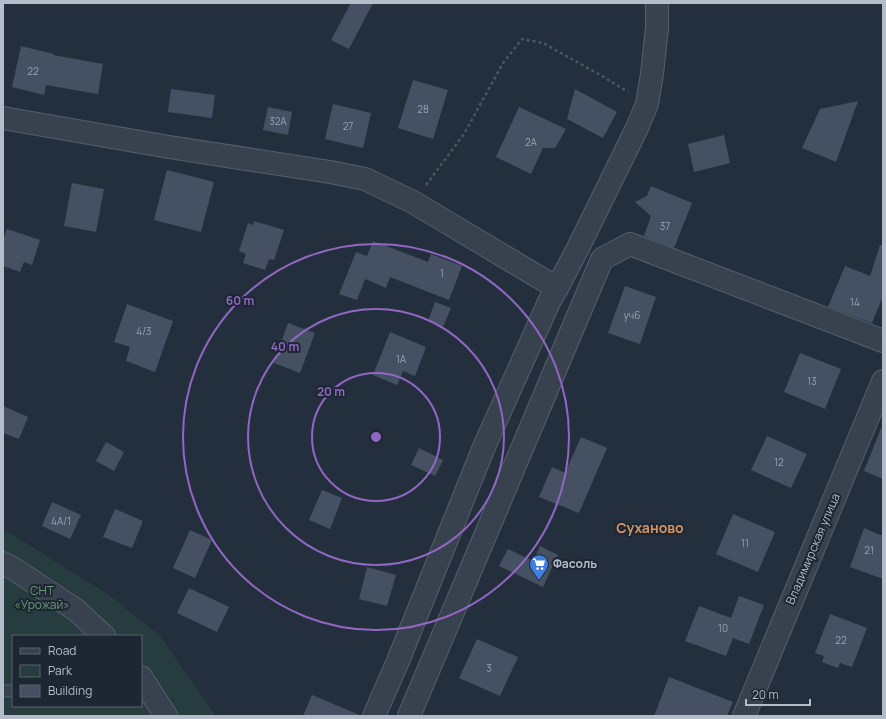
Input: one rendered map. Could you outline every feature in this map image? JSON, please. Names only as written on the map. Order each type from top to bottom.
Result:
[{"type":"street","points":[[374,716],[398,661],[484,447],[549,302],[626,150],[647,104],[654,58],[657,3]]},
{"type":"street","points":[[3,118],[365,179],[413,202],[557,288]]},
{"type":"street","points":[[409,716],[602,259],[630,244],[883,341]]},
{"type":"street","name":"Владимирская улица","points":[[744,716],[883,381]]},
{"type":"street","points":[[3,563],[76,610],[103,635]]},
{"type":"street","points":[[142,679],[166,716]]},
{"type":"path","points":[[413,202],[464,134],[503,63],[522,39],[543,43],[602,76],[647,104]]},
{"type":"green space","name":"СНТ «Урожай»","points":[[3,531],[13,535],[109,595],[160,636],[216,716],[3,716]]},
{"type":"building","points":[[351,3],[373,3],[349,49],[331,40]]},
{"type":"building","points":[[21,46],[54,54],[53,55],[103,64],[98,94],[46,85],[44,95],[12,87]]},
{"type":"building","points":[[413,80],[448,90],[433,139],[398,128]]},
{"type":"building","points":[[171,89],[215,95],[212,118],[168,112]]},
{"type":"building","points":[[575,89],[617,112],[603,138],[567,119]]},
{"type":"building","points":[[858,101],[836,162],[802,148],[820,109]]},
{"type":"building","points":[[333,104],[371,113],[363,148],[325,139]]},
{"type":"building","points":[[268,107],[292,112],[288,135],[263,130]]},
{"type":"building","points":[[519,107],[566,129],[555,148],[543,148],[531,174],[496,157]]},
{"type":"building","points":[[724,135],[730,163],[694,172],[688,144]]},
{"type":"building","points":[[167,170],[214,182],[201,232],[154,220]]},
{"type":"building","points":[[72,183],[104,189],[96,232],[64,226]]},
{"type":"building","points":[[651,186],[692,203],[674,248],[644,236],[651,216],[635,202],[647,196]]},
{"type":"building","points":[[254,221],[284,230],[274,260],[269,259],[265,270],[243,263],[246,254],[239,251],[248,223],[253,225]]},
{"type":"building","points":[[7,229],[40,240],[32,265],[24,262],[20,272],[3,266],[3,240]]},
{"type":"building","points":[[373,241],[428,262],[431,254],[462,266],[449,300],[390,277],[386,288],[365,279],[357,300],[339,294],[356,252],[367,256]]},
{"type":"building","points":[[880,245],[883,245],[883,296],[872,323],[828,307],[845,266],[870,276]]},
{"type":"building","points":[[625,286],[656,297],[640,344],[608,333]]},
{"type":"building","points":[[435,302],[451,308],[443,327],[428,321]]},
{"type":"building","points":[[127,304],[173,321],[155,372],[126,361],[130,347],[114,342]]},
{"type":"building","points":[[288,323],[315,333],[300,373],[274,363]]},
{"type":"building","points":[[390,332],[426,347],[415,376],[403,371],[397,385],[373,375]]},
{"type":"building","points":[[800,353],[841,369],[825,409],[784,392]]},
{"type":"building","points":[[3,406],[28,417],[19,439],[3,433]]},
{"type":"building","points":[[883,426],[883,479],[864,471]]},
{"type":"building","points":[[767,436],[807,454],[791,488],[751,470]]},
{"type":"building","points":[[581,437],[607,448],[579,513],[539,497],[552,467],[565,473]]},
{"type":"building","points":[[106,442],[124,452],[114,471],[96,461]]},
{"type":"building","points":[[419,448],[443,460],[435,476],[411,465]]},
{"type":"building","points":[[322,490],[342,498],[330,529],[309,520]]},
{"type":"building","points":[[52,502],[81,515],[70,539],[42,526]]},
{"type":"building","points":[[115,509],[143,521],[132,548],[103,537]]},
{"type":"building","points":[[733,514],[775,532],[758,572],[716,554]]},
{"type":"building","points":[[864,528],[883,536],[883,579],[850,567]]},
{"type":"building","points":[[190,530],[212,540],[195,578],[173,568]]},
{"type":"building","points":[[540,546],[558,555],[543,587],[499,566],[508,549],[533,561]]},
{"type":"building","points":[[367,567],[396,575],[387,606],[359,599]]},
{"type":"building","points":[[189,588],[229,607],[217,632],[177,613]]},
{"type":"building","points":[[739,596],[764,605],[749,644],[733,638],[726,656],[685,641],[699,606],[731,618]]},
{"type":"building","points":[[830,614],[867,628],[852,667],[840,663],[838,668],[822,662],[824,656],[815,653]]},
{"type":"building","points":[[477,639],[518,657],[500,696],[459,678]]},
{"type":"building","points":[[669,677],[733,702],[727,716],[654,716]]},
{"type":"building","points":[[312,695],[362,716],[303,716]]},
{"type":"place","name":"Фасоль","points":[[539,581]]},
{"type":"district","name":"Суханово","points":[[650,528]]}]
